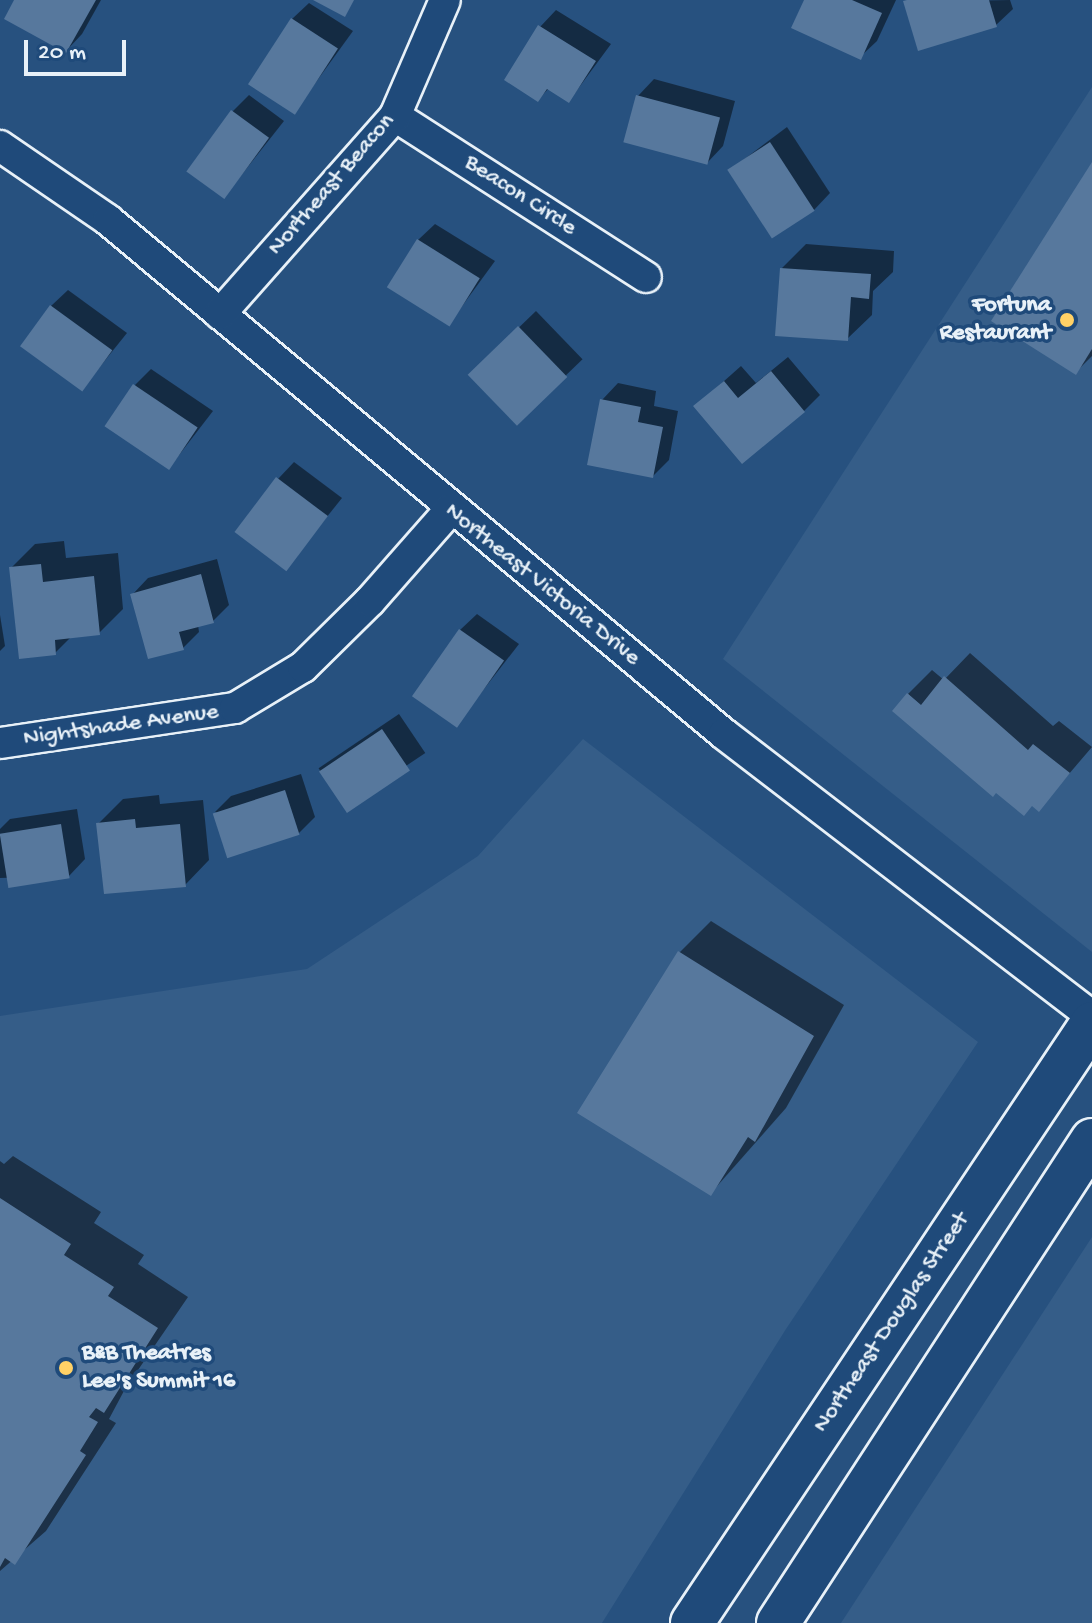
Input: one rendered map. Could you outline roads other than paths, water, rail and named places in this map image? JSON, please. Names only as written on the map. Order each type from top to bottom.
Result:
[{"type":"main road","name":"Northeast Douglas Street","points":[[692,1623],[1092,1023]]},
{"type":"main road","points":[[778,1623],[1092,1140]]},
{"type":"street","name":"Northeast Beacon","points":[[220,314],[395,116],[445,0]]},
{"type":"street","name":"Beacon Circle","points":[[395,116],[646,277]]},
{"type":"street","name":"Northeast Victoria Drive","points":[[0,146],[108,220],[450,510],[724,734],[1092,1016]]},
{"type":"street","name":"Nightshade Avenue","points":[[0,743],[235,708],[303,667],[450,510]]},
{"type":"place","name":"Fortuna Restaurant","points":[[1067,320]]},
{"type":"place","name":"B&B Theatres Lee's Summit 16","points":[[66,1368]]}]
